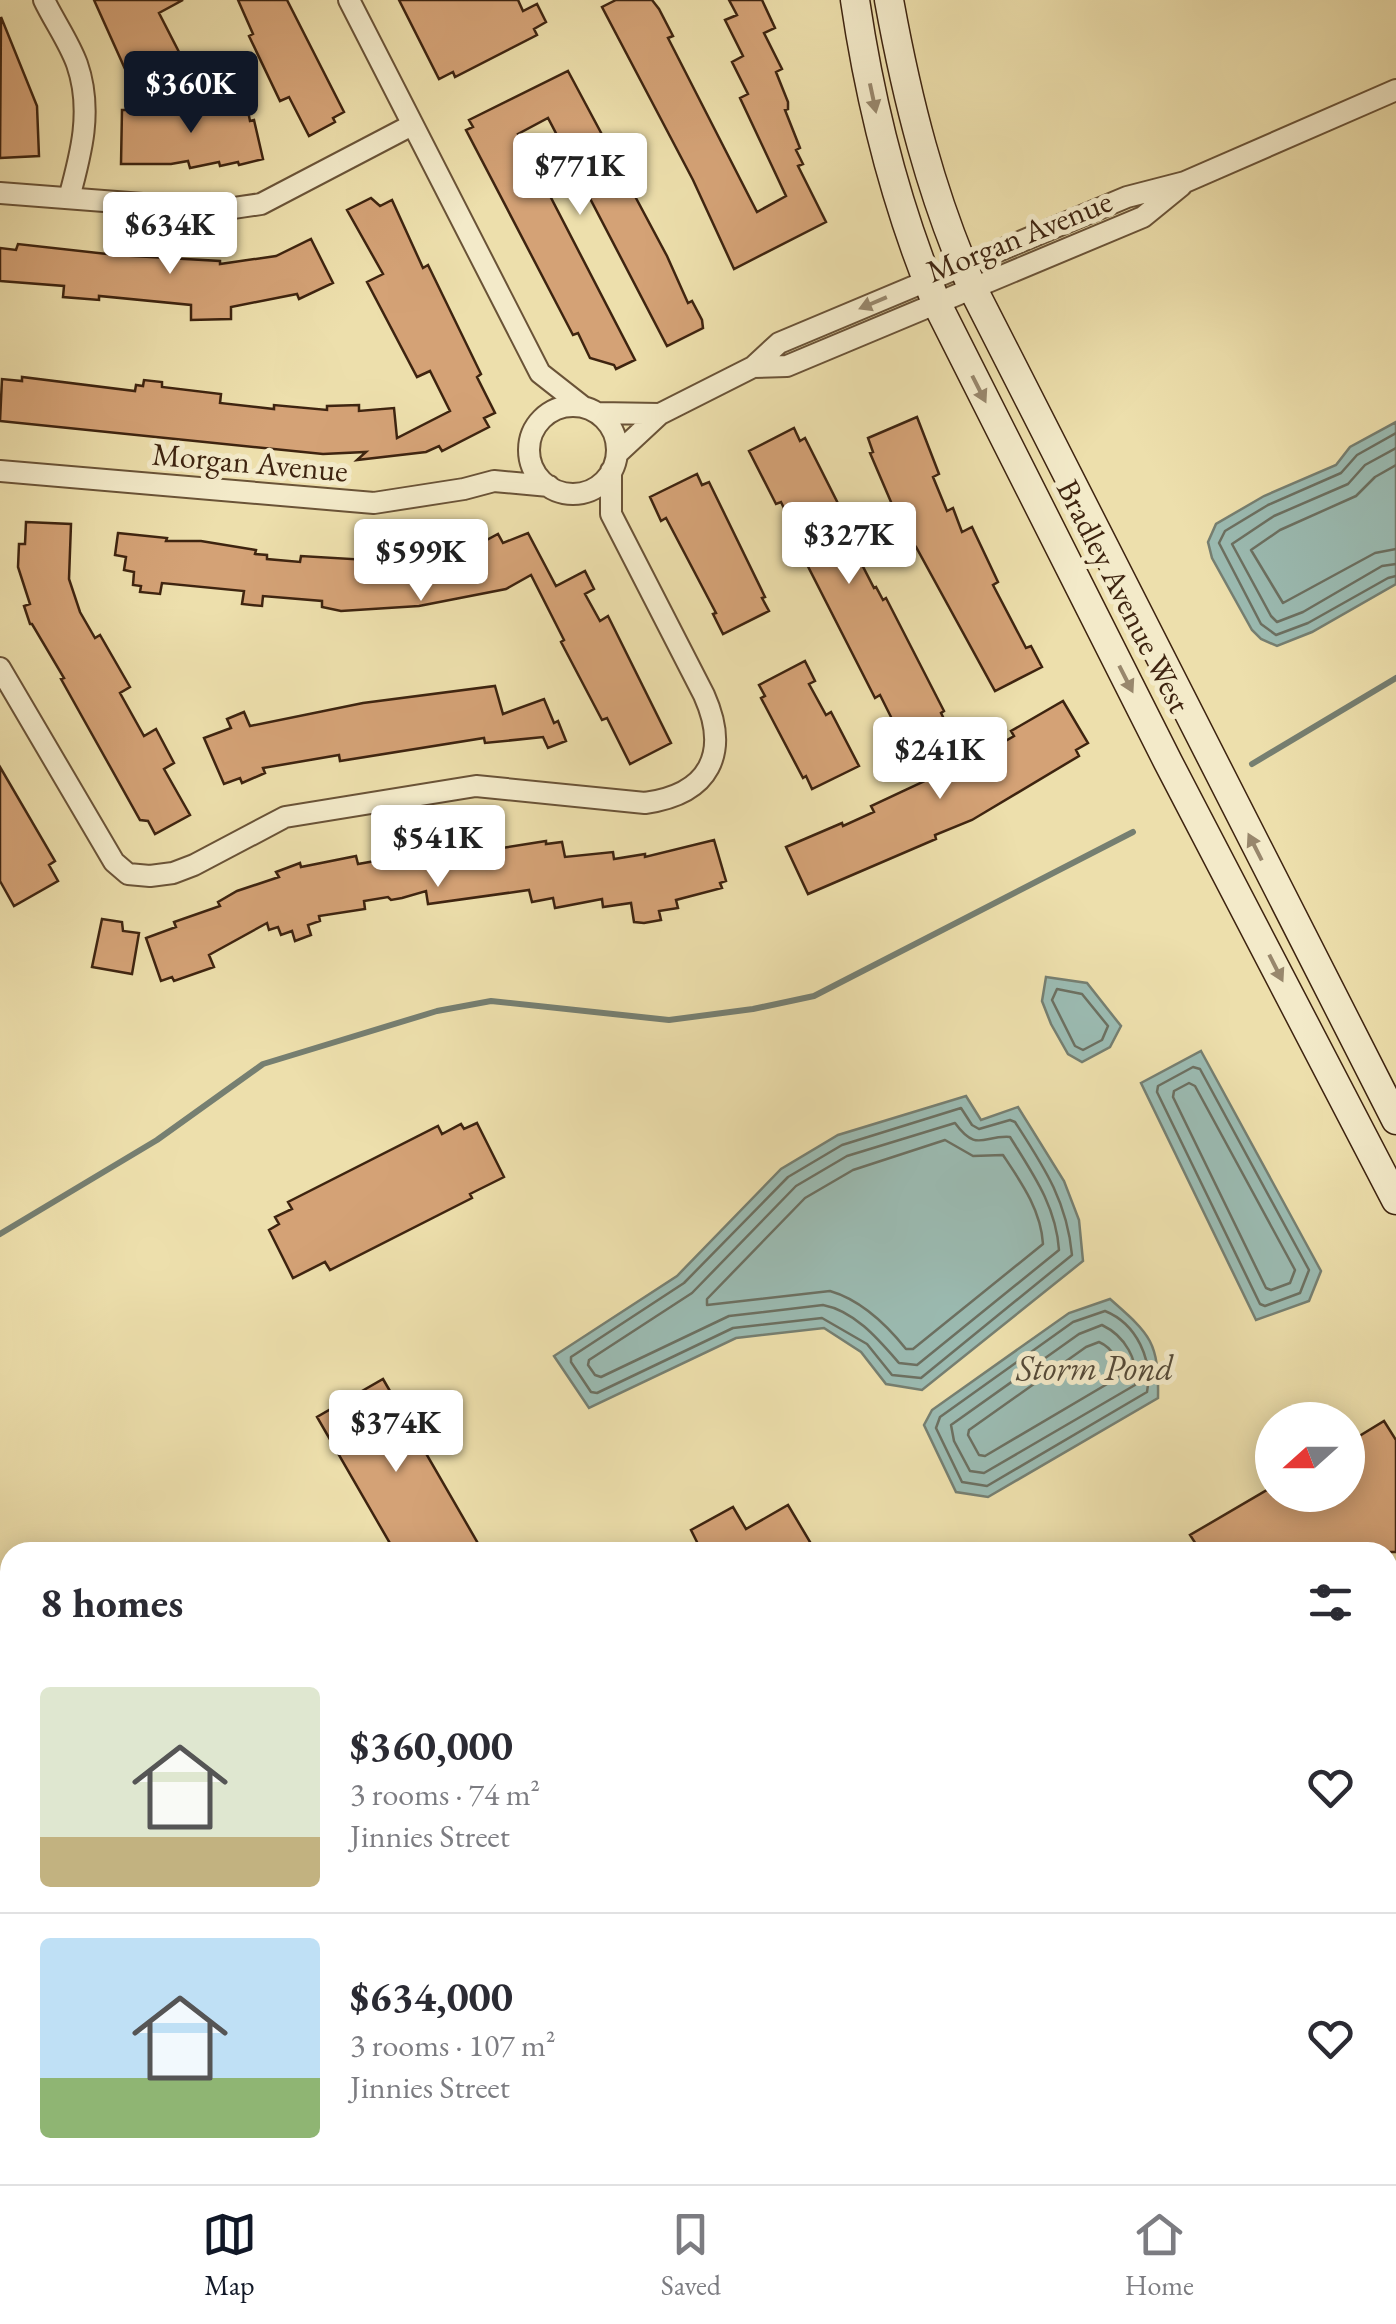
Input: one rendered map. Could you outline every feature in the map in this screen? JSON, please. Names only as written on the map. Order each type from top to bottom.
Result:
[{"type":"main road","name":"Bradley Avenue West","points":[[855,0],[873,103],[931,291],[1168,762],[1396,1200]]},
{"type":"main road","name":"Bradley Avenue West","points":[[889,0],[907,96],[944,223],[967,276],[1396,1120]]},
{"type":"street","points":[[44,0],[76,64],[85,101],[83,144],[68,198]]},
{"type":"street","points":[[350,0],[540,373],[541,392],[532,435],[533,466],[549,486],[572,493],[611,514]]},
{"type":"street","name":"Morgan Avenue","points":[[614,462],[660,414],[754,367],[779,342],[1143,217],[1186,182],[1396,90]]},
{"type":"street","points":[[0,193],[220,210],[261,204],[412,125]]},
{"type":"street","points":[[0,668],[114,862],[128,874],[161,874],[194,865],[285,817],[476,786],[645,803],[664,800],[694,786],[715,757],[713,716],[611,514],[613,430],[540,373]]},
{"type":"street","points":[[494,481],[541,420],[560,408],[590,410]]},
{"type":"street","name":"Morgan Avenue","points":[[590,410],[660,414]]},
{"type":"street","points":[[572,493],[591,490],[614,462]]},
{"type":"street","name":"Morgan Avenue","points":[[0,471],[374,502],[494,481],[549,486]]},
{"type":"water","points":[[1396,422],[1396,584],[1312,632],[1277,646],[1261,639],[1252,630],[1212,558],[1208,542],[1216,524],[1264,496],[1336,465],[1350,447]]},
{"type":"water","points":[[1046,977],[1087,983],[1121,1026],[1110,1047],[1082,1062],[1068,1054],[1042,1001]]},
{"type":"water","points":[[1201,1051],[1321,1271],[1309,1301],[1256,1320],[1141,1083]]},
{"type":"water","points":[[966,1096],[981,1120],[1018,1107],[1064,1181],[1079,1220],[1083,1261],[922,1390],[886,1384],[861,1352],[824,1328],[736,1338],[589,1408],[554,1356],[677,1276],[781,1169],[838,1135]]},
{"type":"water","name":"Storm Pond","points":[[1110,1299],[1150,1341],[1157,1364],[1158,1398],[988,1497],[956,1492],[924,1425],[932,1410],[1069,1313]]},
{"type":"building","points":[[94,0],[183,0],[159,13],[180,54],[130,80]]},
{"type":"building","points":[[238,0],[287,0],[344,112],[333,118],[335,122],[309,136],[289,97],[280,101],[249,36],[253,34]]},
{"type":"building","points":[[399,0],[518,0],[523,11],[537,4],[546,22],[534,29],[537,35],[455,77],[453,72],[439,79]]},
{"type":"building","points":[[616,0],[652,0],[659,9],[673,36],[668,38],[757,212],[786,196],[740,98],[748,94],[732,62],[743,56],[725,20],[737,15],[729,0],[762,0],[775,28],[764,33],[782,69],[776,72],[800,148],[796,150],[803,164],[798,166],[826,222],[734,269],[693,180],[602,7]]},
{"type":"building","points":[[1,17],[37,106],[39,156],[0,158]]},
{"type":"building","points":[[568,71],[688,303],[692,301],[702,320],[703,328],[667,346],[548,118],[518,134],[635,360],[616,369],[590,358],[578,333],[573,335],[466,130],[473,127],[469,120]]},
{"type":"building","points":[[226,99],[227,103],[242,100],[250,121],[254,120],[263,159],[239,165],[238,162],[220,166],[219,162],[190,168],[188,161],[121,164],[122,110],[152,110],[152,114]]},
{"type":"building","points":[[371,198],[380,206],[392,200],[423,268],[428,265],[481,374],[477,377],[495,413],[484,418],[489,427],[442,451],[439,446],[426,452],[357,460],[366,452],[323,454],[0,421],[2,379],[22,381],[22,377],[135,391],[136,385],[143,386],[144,380],[162,382],[162,387],[221,394],[220,403],[274,409],[274,405],[327,410],[327,406],[359,405],[359,411],[394,408],[397,438],[450,411],[430,371],[417,377],[367,282],[383,274],[347,210]]},
{"type":"building","points":[[311,239],[333,283],[299,299],[297,294],[231,307],[231,319],[191,320],[191,305],[99,296],[99,300],[63,297],[64,286],[0,281],[0,248],[16,250],[18,244],[220,264],[276,256]]},
{"type":"building","points":[[917,417],[939,474],[933,477],[947,511],[953,508],[962,532],[972,527],[998,582],[993,585],[1026,648],[1031,646],[1042,667],[995,691],[916,547],[906,537],[870,453],[873,452],[868,438]]},
{"type":"building","points":[[794,428],[800,441],[805,438],[862,551],[856,553],[874,588],[883,600],[886,598],[944,711],[941,713],[947,725],[901,749],[890,727],[895,725],[880,695],[875,698],[792,535],[796,533],[781,502],[776,504],[749,451]]},
{"type":"building","points":[[697,474],[702,485],[709,482],[769,611],[723,634],[666,518],[661,521],[650,497]]},
{"type":"building","points":[[26,522],[71,524],[69,579],[80,612],[95,638],[100,635],[130,687],[120,693],[144,736],[156,729],[174,763],[164,769],[190,815],[155,834],[148,821],[140,820],[61,679],[64,678],[30,624],[24,606],[30,604],[18,567],[19,544],[25,544]]},
{"type":"building","points":[[118,533],[256,550],[255,554],[267,555],[267,559],[300,562],[301,556],[401,562],[401,558],[451,551],[453,558],[498,534],[503,543],[528,533],[556,586],[585,571],[594,589],[585,594],[600,621],[608,616],[671,743],[630,764],[561,642],[564,640],[531,575],[506,589],[419,606],[341,611],[322,607],[322,601],[263,596],[262,606],[242,604],[244,591],[162,583],[160,594],[140,592],[141,586],[133,585],[134,572],[124,570],[126,557],[115,555]]},
{"type":"building","points":[[805,661],[815,681],[809,684],[826,715],[831,712],[859,766],[812,789],[761,698],[765,696],[759,685]]},
{"type":"building","points":[[495,686],[503,714],[544,699],[566,741],[548,748],[543,737],[485,743],[484,738],[340,761],[339,755],[263,768],[265,773],[242,783],[240,778],[224,784],[204,738],[231,728],[227,719],[244,712],[250,726],[363,703]]},
{"type":"building","points":[[1063,701],[1088,743],[1076,750],[1079,756],[972,820],[935,835],[936,839],[808,894],[786,847],[874,812],[871,806],[950,769],[952,772],[1014,736],[1011,731]]},
{"type":"building","points":[[0,767],[55,861],[49,865],[58,881],[14,906],[0,881]]},
{"type":"building","points":[[489,838],[490,843],[500,841],[502,848],[562,842],[565,857],[613,852],[614,859],[645,857],[714,840],[726,881],[720,883],[722,888],[676,900],[678,908],[659,911],[661,920],[644,923],[634,922],[631,903],[603,907],[602,899],[555,908],[553,898],[532,902],[529,890],[428,904],[426,891],[391,900],[388,897],[364,901],[365,909],[319,916],[320,921],[308,925],[311,935],[295,941],[292,931],[281,935],[278,927],[269,930],[267,923],[209,955],[214,967],[174,981],[172,977],[161,981],[146,938],[176,927],[174,922],[220,906],[218,902],[237,891],[279,877],[276,872],[300,863],[301,867],[356,856],[358,864],[392,858],[390,850]]},
{"type":"building","points":[[102,919],[122,922],[123,931],[139,933],[132,974],[92,967]]},
{"type":"building","points":[[477,1123],[504,1177],[470,1194],[472,1198],[330,1270],[325,1262],[293,1278],[269,1230],[279,1224],[275,1217],[292,1209],[288,1202],[438,1126],[442,1134],[461,1124],[464,1129]]},
{"type":"building","points":[[383,1379],[477,1542],[389,1542],[317,1417]]},
{"type":"building","points":[[1384,1421],[1396,1440],[1396,1542],[1195,1542],[1190,1535],[1255,1497],[1255,1512],[1365,1512],[1365,1433]]},
{"type":"building","points":[[788,1505],[810,1542],[697,1542],[691,1530],[733,1507],[746,1529]]},
{"type":"waterway","points":[[1252,764],[1396,678]]},
{"type":"waterway","points":[[0,1234],[157,1140],[263,1064],[437,1011],[491,1001],[669,1020],[814,996],[1133,832]]}]
